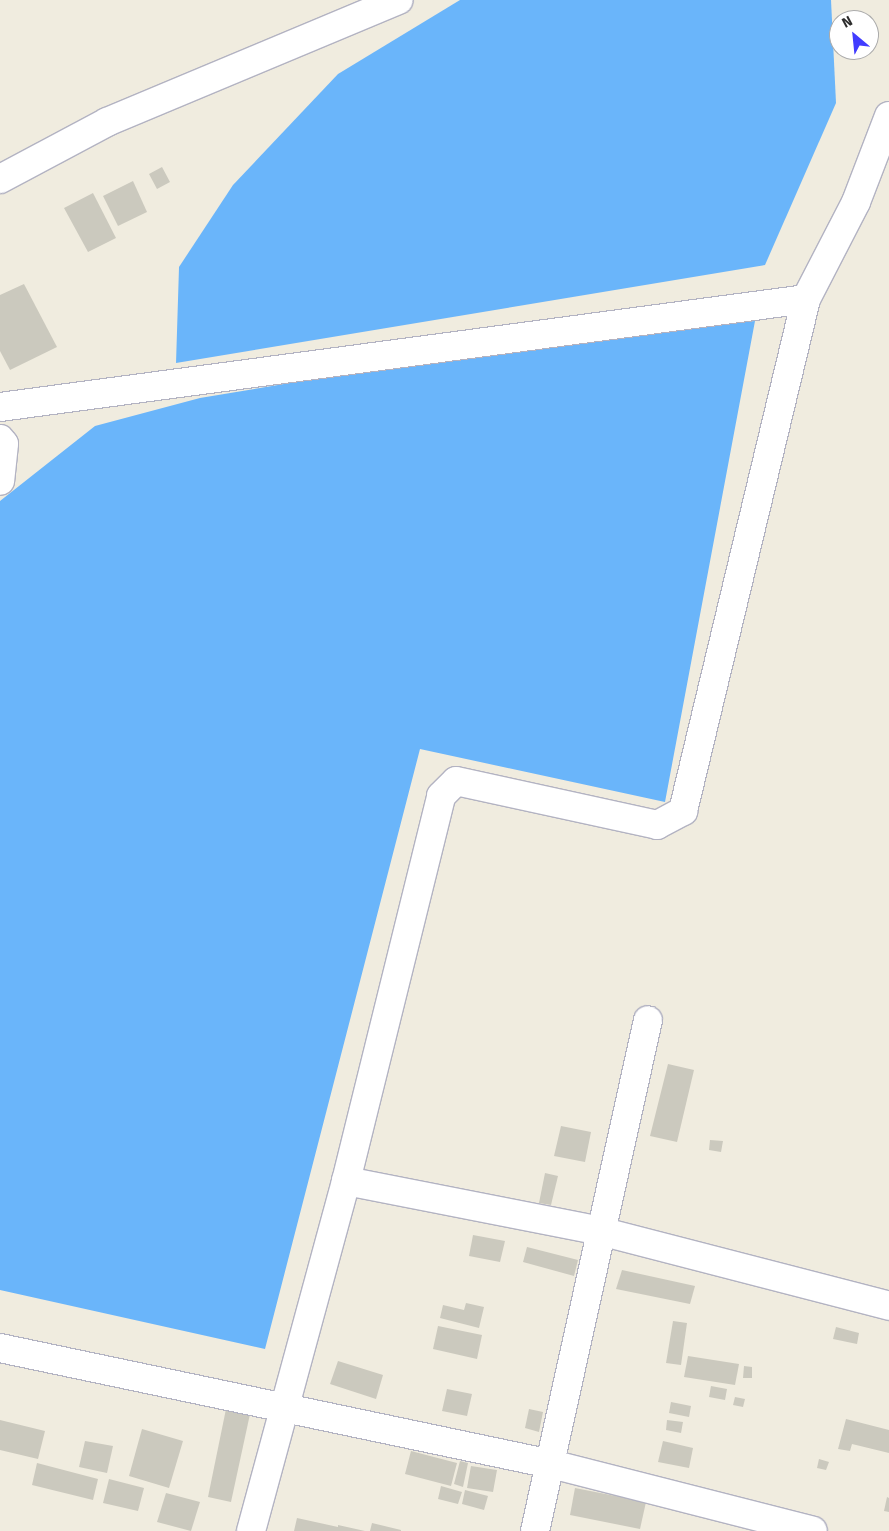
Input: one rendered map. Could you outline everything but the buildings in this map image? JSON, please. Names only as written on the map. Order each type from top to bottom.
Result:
[{"type":"street","points":[[0,180],[106,122],[398,0]]},
{"type":"street","points":[[251,1531],[286,1409],[346,1181],[441,796],[456,781],[657,825],[683,811],[806,299],[856,202],[889,116]]},
{"type":"street","points":[[0,407],[806,299]]},
{"type":"street","points":[[0,439],[4,444],[0,482]]},
{"type":"street","points":[[535,1531],[648,1020]]},
{"type":"street","points":[[346,1181],[600,1231],[889,1306]]},
{"type":"street","points":[[0,1348],[551,1464],[813,1531]]},
{"type":"water","points":[[460,0],[831,0],[831,10],[829,10],[829,60],[834,60],[836,103],[765,265],[176,363],[179,267],[233,185],[338,74]]},
{"type":"water","points":[[755,321],[665,802],[420,749],[265,1349],[0,1290],[0,501],[95,426],[200,398],[571,336]]}]
